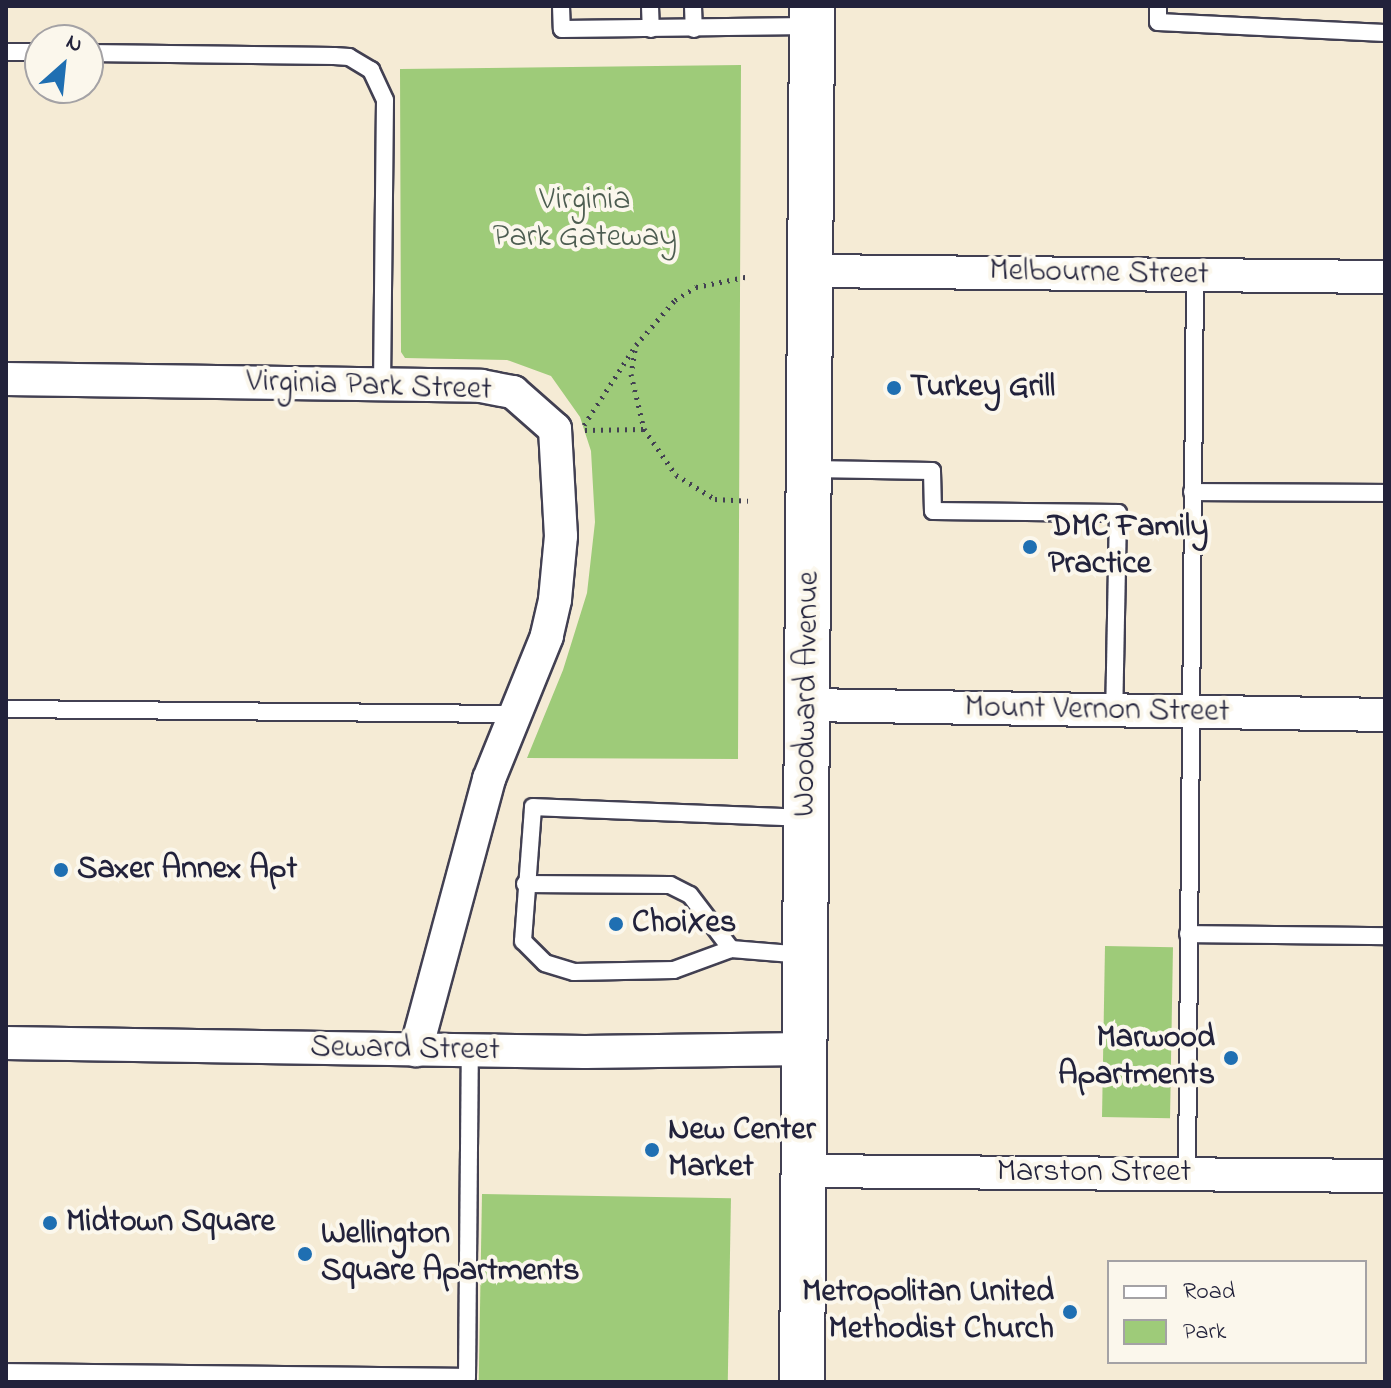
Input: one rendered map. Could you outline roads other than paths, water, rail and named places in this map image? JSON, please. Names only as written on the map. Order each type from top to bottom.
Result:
[{"type":"main road","name":"Woodward Avenue","points":[[802,1382],[811,469],[811,16]]},
{"type":"street","name":"Melbourne Street","points":[[812,271],[1385,277]]},
{"type":"street","name":"Virginia Park Street","points":[[6,379],[382,385],[513,392],[555,429],[561,536],[555,600],[547,636],[512,714],[489,779],[416,1050]]},
{"type":"street","name":"Mount Vernon Street","points":[[808,705],[1189,715],[1385,715]]},
{"type":"street","name":"Seward Street","points":[[6,1043],[470,1051],[805,1049]]},
{"type":"street","name":"Marston Street","points":[[804,1171],[1385,1176]]},
{"type":"lane","points":[[561,6],[562,29],[694,29],[811,16]]},
{"type":"lane","points":[[650,6],[651,29]]},
{"type":"lane","points":[[693,6],[694,29]]},
{"type":"lane","points":[[1158,6],[1158,22],[1385,33]]},
{"type":"lane","points":[[104,53],[334,56],[371,70],[385,100],[382,385]]},
{"type":"lane","points":[[1187,1174],[1195,275]]},
{"type":"lane","points":[[811,469],[932,471],[933,511],[1118,513],[1114,713]]},
{"type":"lane","points":[[1192,492],[1385,493]]},
{"type":"lane","points":[[6,709],[512,714]]},
{"type":"lane","points":[[806,955],[731,949],[674,970],[574,972],[545,963],[523,941],[533,807],[807,818]]},
{"type":"lane","points":[[525,884],[670,885],[690,895],[731,949]]},
{"type":"lane","points":[[1188,934],[1385,936]]},
{"type":"lane","points":[[6,1372],[467,1377],[470,1051]]},
{"type":"place","name":"Turkey Grill","points":[[894,388]]},
{"type":"place","name":"DMC Family Practice","points":[[1030,547]]},
{"type":"place","name":"Saxer Annex Apt","points":[[61,870]]},
{"type":"place","name":"ChoiXes","points":[[616,924]]},
{"type":"place","name":"Marwood Apartments","points":[[1231,1058]]},
{"type":"place","name":"New Center Market","points":[[652,1150]]},
{"type":"place","name":"Midtown Square","points":[[50,1223]]},
{"type":"place","name":"Wellington Square Apartments","points":[[305,1254]]},
{"type":"place","name":"Metropolitan United Methodist Church","points":[[1070,1312]]},
{"type":"park label","name":"Virginia Park Gateway","points":[[585,220]]}]
